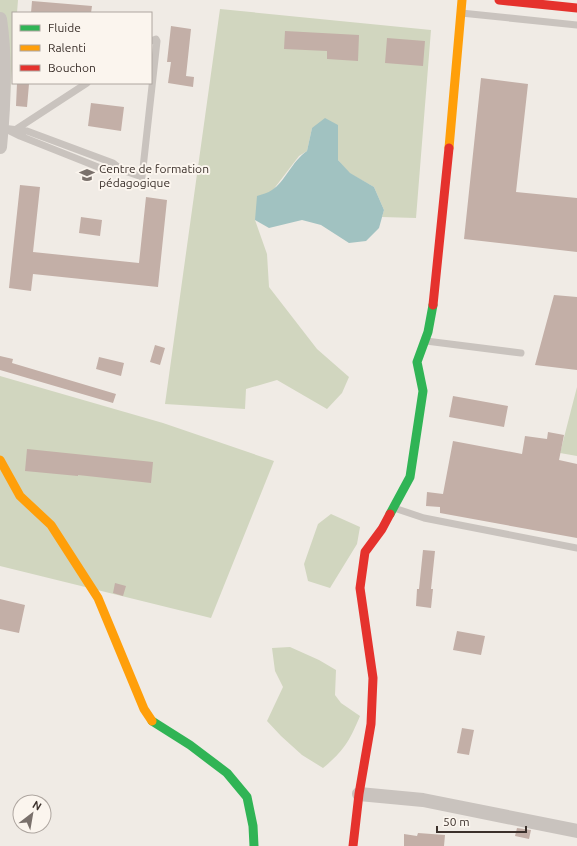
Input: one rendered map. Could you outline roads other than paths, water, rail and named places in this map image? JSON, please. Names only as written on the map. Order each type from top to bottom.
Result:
[{"type":"main road","points":[[353,846],[359,794],[371,724],[373,678],[360,588],[364,552],[382,529],[410,477],[423,391],[417,362],[425,340],[434,299],[462,0]]},
{"type":"main road","points":[[499,0],[577,8]]},
{"type":"main road","points":[[0,460],[20,496],[51,525],[98,598],[144,709],[151,720],[190,745],[227,773],[247,797],[253,826],[254,846]]},
{"type":"street","points":[[0,19],[6,128],[0,147]]},
{"type":"street","points":[[359,794],[423,800],[577,831]]},
{"type":"lane","points":[[461,12],[577,25]]},
{"type":"lane","points":[[6,128],[20,136],[108,171],[122,170],[142,177],[157,41],[156,39],[152,41]]},
{"type":"lane","points":[[6,128],[85,84]]},
{"type":"lane","points":[[425,340],[521,353]]},
{"type":"lane","points":[[394,508],[424,518],[577,548]]},
{"type":"water","points":[[325,118],[338,125],[338,160],[350,173],[374,187],[384,210],[379,228],[366,241],[349,243],[321,225],[302,220],[269,228],[255,220],[257,196],[267,193],[281,182],[297,160],[307,151],[312,128]]},
{"type":"place","name":"Centre de formation pédagogique","points":[[87,175]]}]
